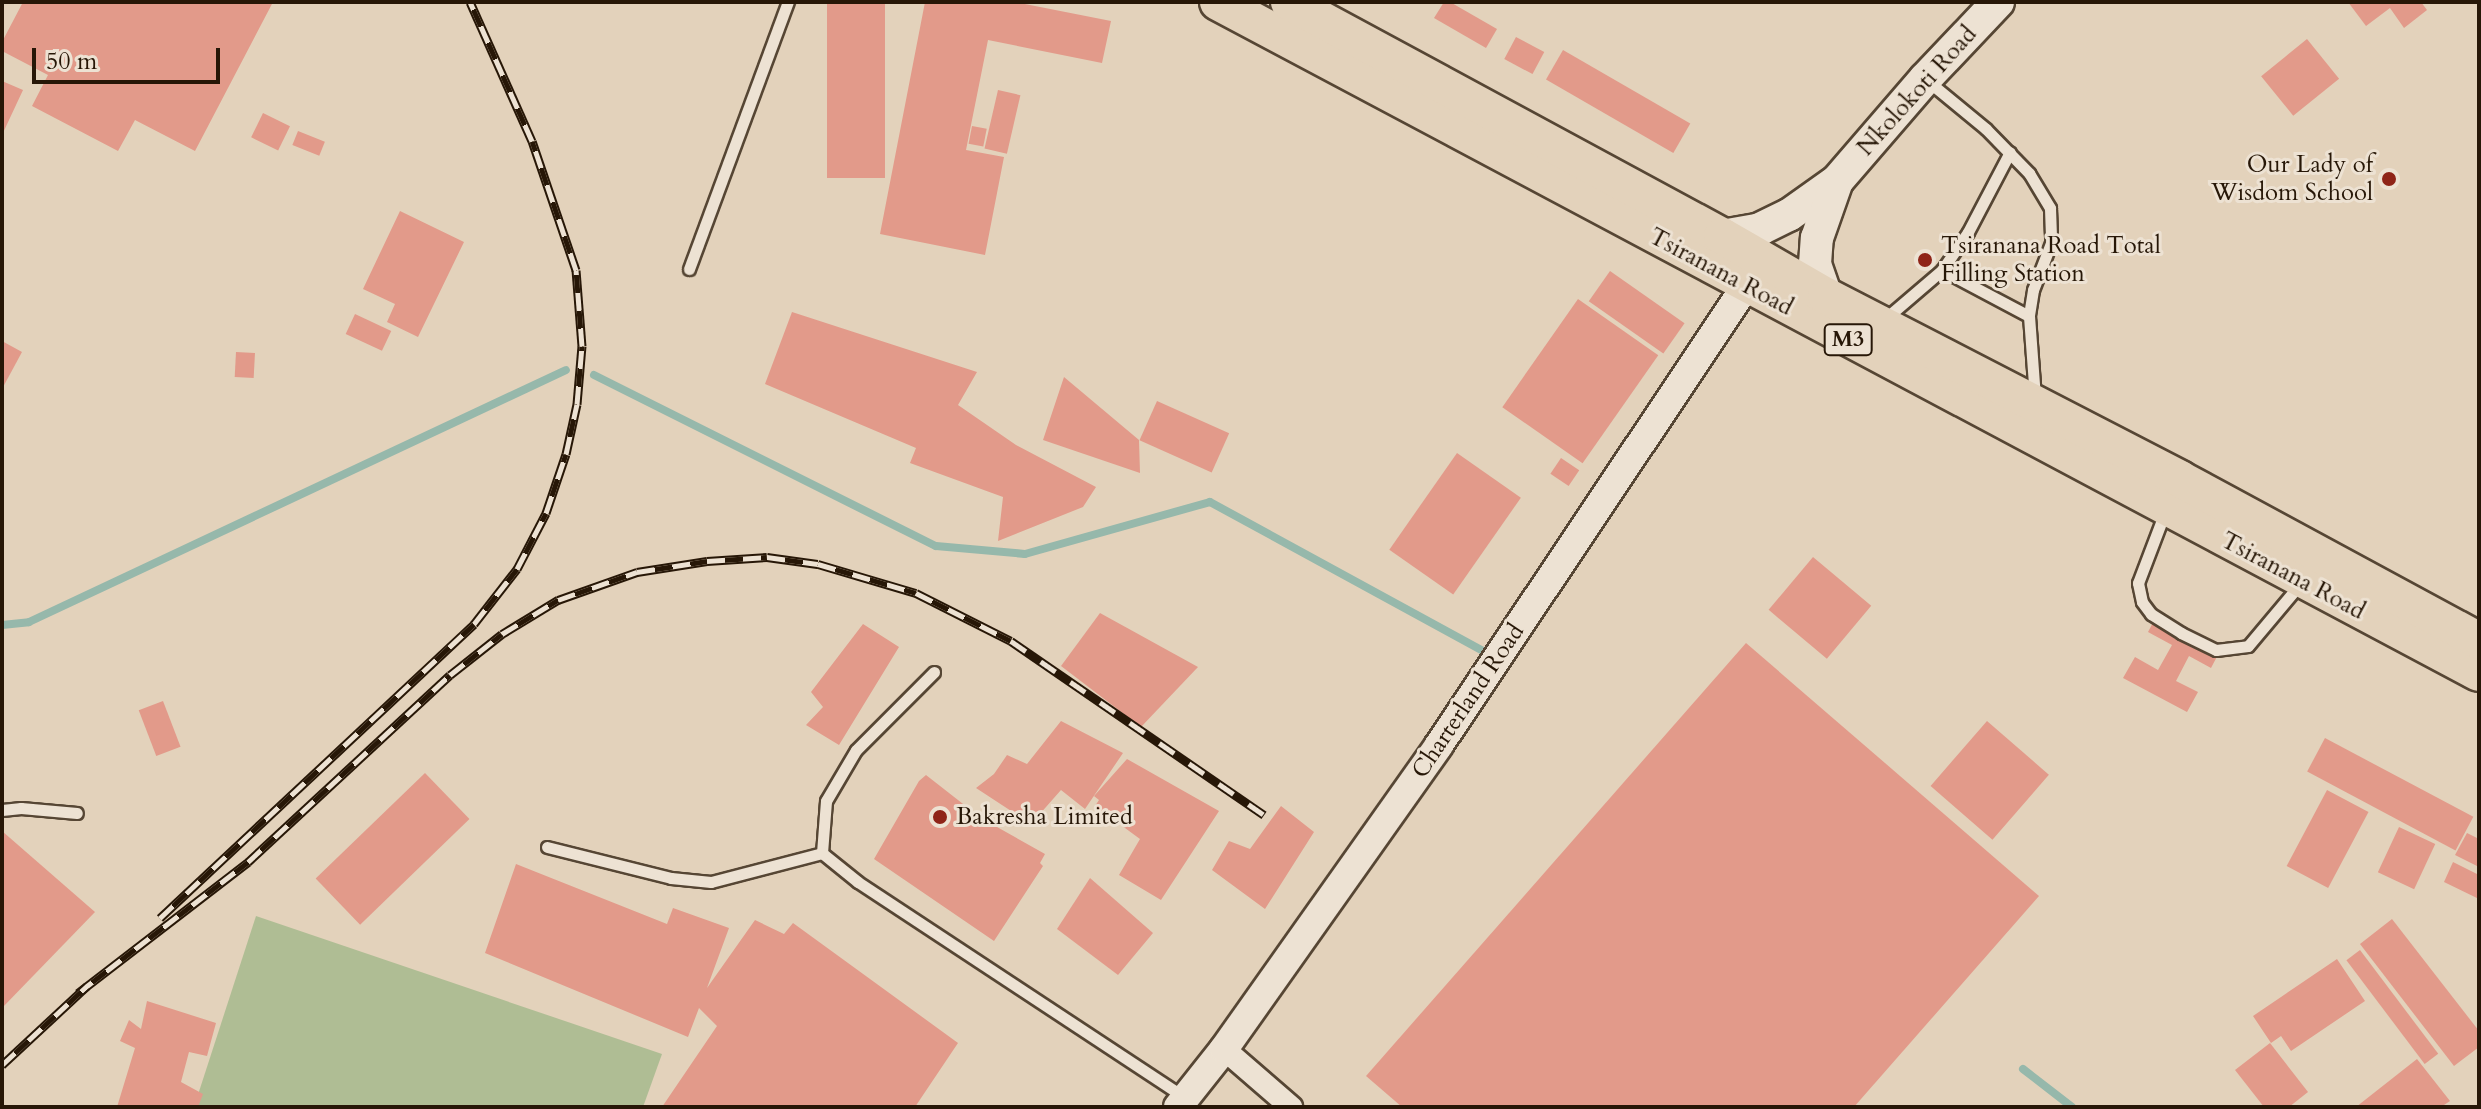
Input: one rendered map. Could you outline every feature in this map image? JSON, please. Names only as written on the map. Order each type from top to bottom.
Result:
[{"type":"highway","name":"Tsiranana Road","points":[[1218,2],[1746,286],[2479,673]]},
{"type":"highway","name":"Tsiranana Road","points":[[1289,2],[1722,236],[1826,296],[2479,641]]},
{"type":"main road","name":"Nkolokoti Road","points":[[1722,236],[1770,224],[1837,181],[1925,79],[1998,2]]},
{"type":"main road","name":"Nkolokoti Road","points":[[1826,296],[1815,264],[1817,238],[1837,181]]},
{"type":"street","name":"Charterland Road","points":[[1181,1102],[1224,1049],[1439,745],[1746,286]]},
{"type":"street","points":[[1224,1049],[1291,1107]]},
{"type":"lane","points":[[689,269],[788,2]]},
{"type":"lane","points":[[1925,79],[2010,152],[2029,173],[2050,208],[2051,243],[2033,290],[2029,316],[2036,405]]},
{"type":"lane","points":[[1879,324],[1942,270],[1968,232],[2010,152]]},
{"type":"lane","points":[[1942,270],[2029,316]]},
{"type":"lane","points":[[2166,508],[2138,583],[2142,602],[2151,614],[2181,633],[2216,650],[2248,646],[2303,582]]},
{"type":"lane","points":[[822,853],[826,801],[856,750],[934,672]]},
{"type":"lane","points":[[2,810],[21,808],[77,813]]},
{"type":"lane","points":[[547,847],[671,878],[711,882],[822,853]]},
{"type":"lane","points":[[822,853],[858,882],[1181,1102]]},
{"type":"green space","points":[[256,916],[662,1054],[643,1107],[194,1107]]},
{"type":"building","points":[[23,2],[273,2],[195,151],[135,120],[118,151],[32,106],[48,75],[2,51],[2,42]]},
{"type":"building","points":[[827,2],[885,2],[885,178],[827,178]]},
{"type":"building","points":[[925,2],[1015,2],[1111,21],[1102,63],[988,40],[966,150],[1004,157],[985,255],[880,234]]},
{"type":"building","points":[[1444,2],[1450,2],[1497,29],[1486,48],[1434,18]]},
{"type":"building","points":[[2348,2],[2421,2],[2427,10],[2404,28],[2390,8],[2366,26]]},
{"type":"building","points":[[1516,37],[1544,52],[1533,74],[1504,59]]},
{"type":"building","points":[[2307,39],[2339,79],[2293,116],[2261,76]]},
{"type":"building","points":[[1563,50],[1690,124],[1673,153],[1546,79]]},
{"type":"building","points":[[2,81],[23,90],[2,135]]},
{"type":"building","points":[[998,90],[1020,95],[1007,154],[985,148]]},
{"type":"building","points":[[263,113],[290,126],[278,150],[251,137]]},
{"type":"building","points":[[972,126],[987,129],[983,147],[969,144]]},
{"type":"building","points":[[298,131],[325,142],[319,156],[292,145]]},
{"type":"building","points":[[400,211],[464,242],[418,337],[387,322],[395,304],[363,289]]},
{"type":"building","points":[[1610,271],[1685,323],[1663,354],[1589,301]]},
{"type":"building","points":[[1578,299],[1658,355],[1583,463],[1502,407]]},
{"type":"building","points":[[792,312],[977,372],[958,405],[1016,445],[1096,487],[1083,507],[998,541],[1003,497],[910,463],[916,448],[765,384]]},
{"type":"building","points":[[355,314],[391,331],[382,351],[346,334]]},
{"type":"building","points":[[2,341],[22,352],[2,389]]},
{"type":"building","points":[[236,352],[255,353],[254,378],[235,377]]},
{"type":"building","points":[[1064,377],[1139,440],[1140,473],[1043,440]]},
{"type":"building","points":[[1157,401],[1229,433],[1212,472],[1140,440]]},
{"type":"building","points":[[1457,453],[1521,498],[1453,594],[1389,550]]},
{"type":"building","points":[[1561,458],[1579,470],[1569,486],[1550,474]]},
{"type":"building","points":[[1813,557],[1871,606],[1827,659],[1769,610]]},
{"type":"building","points":[[1100,613],[1198,667],[1141,727],[1061,666]]},
{"type":"building","points":[[2158,613],[2222,647],[2211,668],[2189,656],[2176,681],[2198,692],[2187,712],[2123,678],[2135,657],[2158,670],[2172,645],[2148,632]]},
{"type":"building","points":[[863,624],[899,647],[839,745],[806,725],[823,707],[811,692]]},
{"type":"building","points":[[1746,643],[2039,896],[1854,1107],[1402,1107],[1366,1076]]},
{"type":"building","points":[[163,701],[181,747],[156,756],[139,710]]},
{"type":"building","points":[[1061,721],[1123,753],[1085,809],[1061,790],[1031,824],[976,788],[994,774],[1007,755],[1027,764]]},
{"type":"building","points":[[1987,721],[2049,775],[1992,840],[1931,786]]},
{"type":"building","points":[[2325,738],[2473,817],[2455,850],[2307,772]]},
{"type":"building","points":[[1127,759],[1219,811],[1161,900],[1119,875],[1140,839],[1095,806],[1099,800],[1094,796]]},
{"type":"building","points":[[425,773],[469,819],[360,925],[316,879]]},
{"type":"building","name":"Bakresha Limited","points":[[926,775],[981,818],[1045,854],[1040,863],[1043,866],[994,941],[874,859],[919,781]]},
{"type":"building","points":[[2327,790],[2368,812],[2328,888],[2287,866]]},
{"type":"building","points":[[1281,806],[1314,832],[1265,909],[1212,870],[1229,841],[1250,849]]},
{"type":"building","points":[[2399,827],[2435,844],[2414,889],[2378,872]]},
{"type":"building","points":[[2,831],[95,912],[2,1008]]},
{"type":"building","points":[[2467,833],[2479,839],[2479,867],[2455,855]]},
{"type":"building","points":[[2453,862],[2479,875],[2479,899],[2444,882]]},
{"type":"building","points":[[516,864],[667,924],[673,908],[729,928],[707,988],[755,920],[784,934],[793,923],[958,1043],[915,1107],[662,1107],[717,1026],[699,1008],[688,1037],[485,953]]},
{"type":"building","points":[[1090,878],[1153,933],[1118,975],[1057,929]]},
{"type":"building","points":[[2392,919],[2479,1031],[2479,1047],[2454,1066],[2360,944]]},
{"type":"building","points":[[2360,950],[2438,1054],[2425,1064],[2346,960]]},
{"type":"building","points":[[2337,959],[2365,1001],[2291,1051],[2281,1036],[2271,1043],[2253,1016]]},
{"type":"building","points":[[147,1001],[216,1023],[207,1056],[189,1052],[181,1082],[203,1094],[198,1107],[117,1107],[135,1048],[120,1041],[129,1020],[141,1029]]},
{"type":"building","points":[[2270,1043],[2308,1092],[2289,1107],[2264,1107],[2235,1070]]},
{"type":"building","points":[[2417,1059],[2450,1101],[2441,1107],[2356,1107]]},
{"type":"waterway","points":[[2,625],[29,622],[566,370]]},
{"type":"waterway","points":[[594,375],[936,546],[1025,554],[1210,502],[1482,650]]},
{"type":"waterway","points":[[2023,1069],[2072,1107]]},
{"type":"railway","points":[[160,918],[474,624],[517,569],[546,513],[566,454],[577,404],[582,346],[576,270],[532,141],[470,2]]},
{"type":"railway","points":[[78,993],[248,862],[450,675],[502,634],[558,600],[637,572],[707,561],[767,557],[818,564],[916,593],[1011,641],[1264,815]]},
{"type":"railway","points":[[2,1065],[87,986]]},
{"type":"place","name":"Our Lady of Wisdom School","points":[[2389,179]]},
{"type":"place","name":"Tsiranana Road Total Filling Station","points":[[1925,260]]},
{"type":"place","name":"Bakresha Limited","points":[[940,817]]}]
